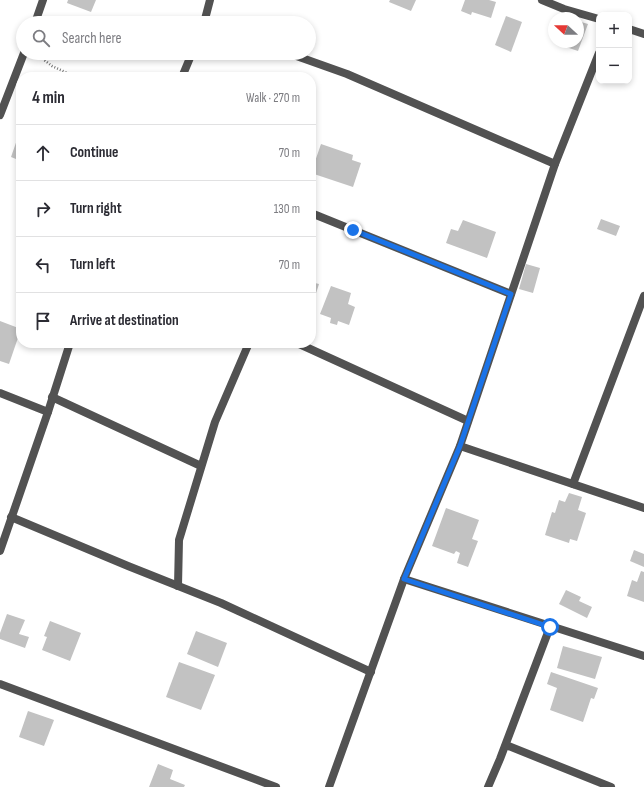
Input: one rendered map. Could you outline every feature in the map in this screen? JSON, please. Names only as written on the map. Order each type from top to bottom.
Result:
[{"type":"street","points":[[37,16],[43,0]]},
{"type":"street","points":[[207,16],[210,0]]},
{"type":"street","points":[[542,0],[564,9],[596,18]]},
{"type":"street","points":[[632,30],[644,34]]},
{"type":"street","points":[[17,72],[21,60]]},
{"type":"street","points":[[184,72],[189,60]]},
{"type":"street","points":[[308,60],[347,74],[555,164]]},
{"type":"street","points":[[329,787],[404,579],[460,446],[555,164],[596,61]]},
{"type":"street","points":[[0,115],[16,74]]},
{"type":"street","points":[[316,215],[511,294]]},
{"type":"street","points":[[573,484],[644,296]]},
{"type":"street","points":[[0,551],[68,348]]},
{"type":"street","points":[[178,586],[179,540],[215,422],[247,348]]},
{"type":"street","points":[[308,348],[468,420]]},
{"type":"street","points":[[0,392],[48,412]]},
{"type":"street","points":[[52,397],[201,466]]},
{"type":"street","points":[[460,446],[644,508]]},
{"type":"street","points":[[11,517],[221,603],[371,672]]},
{"type":"street","points":[[404,579],[644,656]]},
{"type":"street","points":[[488,787],[506,745],[550,627]]},
{"type":"street","points":[[0,684],[276,787]]},
{"type":"street","points":[[506,745],[611,787]]},
{"type":"path","points":[[44,60],[52,66],[65,72]]},
{"type":"building","points":[[68,0],[96,0],[91,12],[67,3]]},
{"type":"building","points":[[390,0],[416,0],[411,11],[389,2]]},
{"type":"building","points":[[465,0],[489,0],[496,2],[491,18],[472,12],[471,15],[461,11]]},
{"type":"building","points":[[506,16],[522,22],[511,52],[495,45]]},
{"type":"building","points":[[584,23],[588,24],[584,35]]},
{"type":"building","points":[[569,48],[579,48],[578,51]]},
{"type":"building","points":[[16,143],[16,159],[11,157]]},
{"type":"building","points":[[321,144],[353,155],[352,160],[361,163],[353,187],[316,175],[316,158]]},
{"type":"building","points":[[601,219],[620,226],[616,236],[597,229]]},
{"type":"building","points":[[463,220],[496,232],[487,258],[446,243],[451,229],[458,231]]},
{"type":"building","points":[[526,264],[540,268],[533,293],[519,289]]},
{"type":"building","points":[[316,283],[319,284],[316,293]]},
{"type":"building","points":[[331,286],[351,293],[348,304],[355,307],[349,325],[338,321],[337,325],[330,323],[331,318],[320,314]]},
{"type":"building","points":[[0,321],[16,327],[16,344],[9,364],[0,361]]},
{"type":"building","points":[[569,493],[582,497],[578,510],[586,513],[577,541],[570,539],[569,543],[545,535],[552,512],[555,513],[559,500],[565,502]]},
{"type":"building","points":[[446,508],[479,520],[472,539],[478,541],[468,567],[457,563],[460,553],[456,551],[454,554],[432,546]]},
{"type":"building","points":[[634,550],[644,554],[644,567],[630,561]]},
{"type":"building","points":[[641,571],[644,572],[644,602],[627,596],[632,580],[637,582]]},
{"type":"building","points":[[566,590],[581,597],[579,601],[592,607],[587,618],[559,604]]},
{"type":"building","points":[[7,614],[25,620],[19,634],[29,637],[25,648],[0,639],[0,633]]},
{"type":"building","points":[[50,621],[81,633],[70,661],[42,650],[47,637],[44,636]]},
{"type":"building","points":[[196,631],[227,643],[218,667],[187,654]]},
{"type":"building","points":[[563,646],[602,657],[595,679],[557,668]]},
{"type":"building","points":[[179,662],[215,675],[201,710],[166,697]]},
{"type":"building","points":[[551,672],[598,688],[594,699],[591,698],[583,722],[550,710],[557,688],[547,684]]},
{"type":"building","points":[[28,711],[54,720],[44,746],[19,737]]},
{"type":"building","points":[[158,764],[173,770],[170,779],[185,785],[184,787],[149,787]]},
{"type":"route","points":[[353,230],[511,294],[460,446],[404,579],[550,627]]}]
